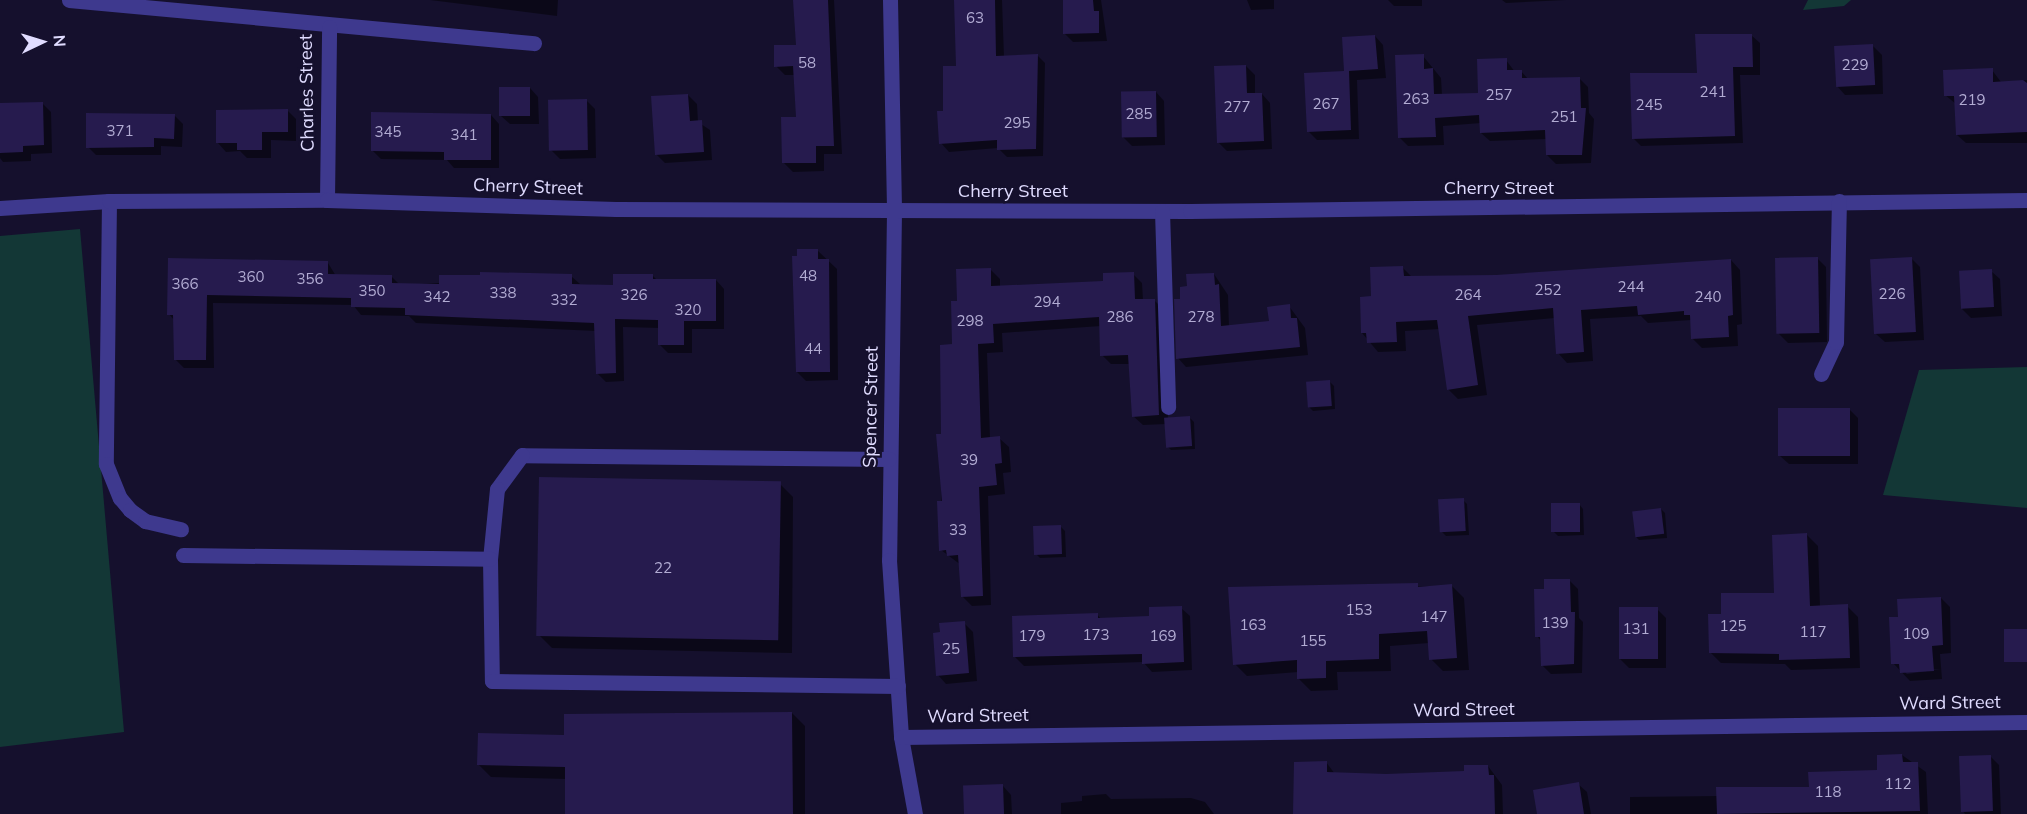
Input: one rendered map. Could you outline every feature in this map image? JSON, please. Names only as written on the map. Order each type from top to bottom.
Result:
[{"type":"street","name":"Charles Street","points":[[69,0],[329,27],[327,200]]},
{"type":"street","name":"Spencer Street","points":[[890,0],[894,211],[889,560],[902,737],[915,814]]},
{"type":"street","points":[[329,27],[534,43]]},
{"type":"street","name":"Cherry Street","points":[[0,208],[109,201],[327,200],[894,211],[1162,211],[2027,200]]},
{"type":"street","points":[[109,201],[106,464],[120,498],[130,510],[146,521],[181,529]]},
{"type":"street","points":[[1821,374],[1836,342],[1839,201]]},
{"type":"street","points":[[1162,211],[1168,407]]},
{"type":"street","points":[[890,459],[522,455],[497,489],[490,559],[492,681],[898,686]]},
{"type":"street","points":[[183,555],[490,559]]},
{"type":"street","name":"Ward Street","points":[[902,737],[2027,722]]},
{"type":"green space","points":[[1808,0],[1851,0],[1844,6],[1803,10]]},
{"type":"green space","points":[[80,229],[124,732],[0,747],[0,236]]},
{"type":"green space","points":[[2027,367],[2027,508],[1883,495],[1919,370]]},
{"type":"building","points":[[793,0],[828,0],[834,146],[816,146],[816,163],[782,163],[781,117],[796,117],[793,66],[774,67],[774,45],[796,45]]},
{"type":"building","points":[[954,0],[995,0],[996,56],[1038,54],[1036,149],[997,150],[997,140],[939,144],[937,111],[943,111],[943,66],[956,66]]},
{"type":"building","points":[[1063,0],[1093,0],[1094,11],[1099,11],[1099,33],[1063,34]]},
{"type":"building","points":[[1695,34],[1752,34],[1753,67],[1733,67],[1735,136],[1632,139],[1630,73],[1697,73]]},
{"type":"building","points":[[1375,35],[1378,69],[1349,71],[1351,130],[1307,132],[1304,73],[1344,71],[1342,37]]},
{"type":"building","points":[[1873,44],[1875,85],[1836,87],[1834,46]]},
{"type":"building","points":[[1424,54],[1424,69],[1433,68],[1434,94],[1478,93],[1477,59],[1507,58],[1507,70],[1522,70],[1522,78],[1580,77],[1581,108],[1586,108],[1582,155],[1546,155],[1545,130],[1480,133],[1479,115],[1435,118],[1436,137],[1398,138],[1395,55]]},
{"type":"building","points":[[1246,65],[1247,93],[1262,93],[1264,141],[1217,143],[1214,66]]},
{"type":"building","points":[[1993,68],[1993,82],[2023,80],[2027,83],[2027,132],[1956,135],[1954,96],[1944,96],[1943,70]]},
{"type":"building","points":[[499,87],[530,87],[530,116],[499,116]]},
{"type":"building","points":[[1156,91],[1157,137],[1122,138],[1121,92]]},
{"type":"building","points":[[688,94],[690,121],[702,120],[704,152],[655,155],[651,96]]},
{"type":"building","points":[[587,99],[588,150],[549,151],[548,100]]},
{"type":"building","points":[[43,102],[44,145],[23,146],[23,152],[0,153],[0,103]]},
{"type":"building","points":[[288,109],[288,132],[262,132],[262,150],[237,150],[237,143],[216,143],[216,110]]},
{"type":"building","points":[[371,112],[491,114],[491,160],[444,160],[444,152],[371,151]]},
{"type":"building","points":[[86,113],[175,114],[174,139],[154,138],[154,147],[86,148]]},
{"type":"building","points":[[797,249],[818,249],[818,259],[829,259],[830,372],[796,372],[792,256],[797,256]]},
{"type":"building","points":[[1818,257],[1819,333],[1776,334],[1775,258]]},
{"type":"building","points":[[1912,257],[1916,332],[1874,334],[1870,259]]},
{"type":"building","points":[[168,258],[328,261],[328,274],[392,275],[392,283],[439,284],[439,275],[480,275],[480,272],[572,274],[572,284],[613,285],[613,274],[653,274],[653,279],[716,279],[716,321],[684,321],[684,345],[658,345],[658,320],[615,319],[616,373],[596,374],[594,323],[405,315],[405,308],[351,307],[351,298],[207,295],[206,360],[174,360],[173,315],[167,315]]},
{"type":"building","points":[[1731,259],[1733,315],[1728,316],[1729,337],[1691,339],[1690,315],[1684,315],[1684,311],[1638,315],[1637,306],[1581,310],[1584,352],[1556,354],[1553,308],[1468,316],[1478,385],[1447,390],[1437,320],[1396,322],[1397,342],[1367,343],[1366,333],[1361,333],[1360,297],[1371,296],[1370,267],[1403,266],[1404,276],[1496,275]]},
{"type":"building","points":[[991,268],[991,286],[1103,281],[1103,273],[1134,272],[1135,299],[1155,299],[1159,415],[1132,417],[1128,355],[1100,356],[1099,317],[993,324],[994,343],[978,344],[981,438],[1000,436],[1002,463],[995,464],[997,485],[979,487],[983,596],[961,597],[958,555],[947,556],[946,550],[939,551],[937,501],[942,501],[936,434],[941,434],[940,345],[952,344],[951,301],[957,301],[956,269]]},
{"type":"building","points":[[1992,269],[1994,307],[1961,309],[1959,271]]},
{"type":"building","points":[[1214,273],[1215,285],[1219,284],[1221,326],[1269,321],[1267,307],[1290,304],[1291,318],[1297,318],[1300,347],[1176,359],[1174,299],[1180,299],[1180,287],[1187,286],[1186,274]]},
{"type":"building","points":[[1330,380],[1332,406],[1308,408],[1306,382]]},
{"type":"building","points":[[1778,408],[1850,408],[1850,456],[1778,456]]},
{"type":"building","points":[[1190,416],[1192,446],[1166,448],[1164,418]]},
{"type":"building","points":[[539,477],[781,481],[778,640],[536,636]]},
{"type":"building","points":[[1464,498],[1466,531],[1440,532],[1438,499]]},
{"type":"building","points":[[1551,503],[1580,503],[1580,532],[1551,532]]},
{"type":"building","points":[[1661,508],[1664,534],[1635,537],[1632,512]]},
{"type":"building","points":[[1061,525],[1062,554],[1034,555],[1033,526]]},
{"type":"building","points":[[1807,533],[1810,606],[1848,604],[1850,658],[1779,660],[1779,654],[1709,653],[1708,614],[1721,614],[1721,593],[1774,593],[1772,535]]},
{"type":"building","points":[[1544,579],[1570,579],[1571,612],[1575,612],[1574,664],[1541,666],[1540,637],[1535,637],[1534,589],[1544,589]]},
{"type":"building","points":[[1418,583],[1418,587],[1452,584],[1457,658],[1429,660],[1427,631],[1379,634],[1379,659],[1326,661],[1326,678],[1297,679],[1297,660],[1233,665],[1228,587]]},
{"type":"building","points":[[1941,597],[1943,645],[1932,646],[1934,671],[1900,673],[1899,664],[1891,664],[1889,617],[1898,617],[1897,599]]},
{"type":"building","points":[[1182,606],[1184,662],[1142,664],[1142,654],[1013,657],[1012,616],[1098,613],[1098,618],[1149,616],[1149,607]]},
{"type":"building","points":[[1619,607],[1658,607],[1658,659],[1619,659]]},
{"type":"building","points":[[965,621],[969,673],[936,676],[933,633],[940,632],[939,623]]},
{"type":"building","points":[[2004,629],[2027,629],[2027,662],[2004,662]]},
{"type":"building","points":[[792,712],[793,814],[565,814],[565,767],[477,765],[478,733],[564,735],[564,714]]},
{"type":"building","points":[[1902,754],[1903,762],[1918,762],[1920,811],[1717,814],[1716,787],[1809,787],[1808,772],[1877,770],[1877,755]]},
{"type":"building","points":[[1991,755],[1993,811],[1961,812],[1959,756]]},
{"type":"building","points":[[1327,761],[1327,772],[1386,774],[1464,771],[1464,765],[1488,765],[1489,775],[1494,775],[1495,814],[1293,814],[1294,762]]},
{"type":"building","points":[[1579,782],[1584,814],[1537,814],[1533,790]]},
{"type":"building","points":[[1003,784],[1004,814],[964,814],[963,785]]}]
